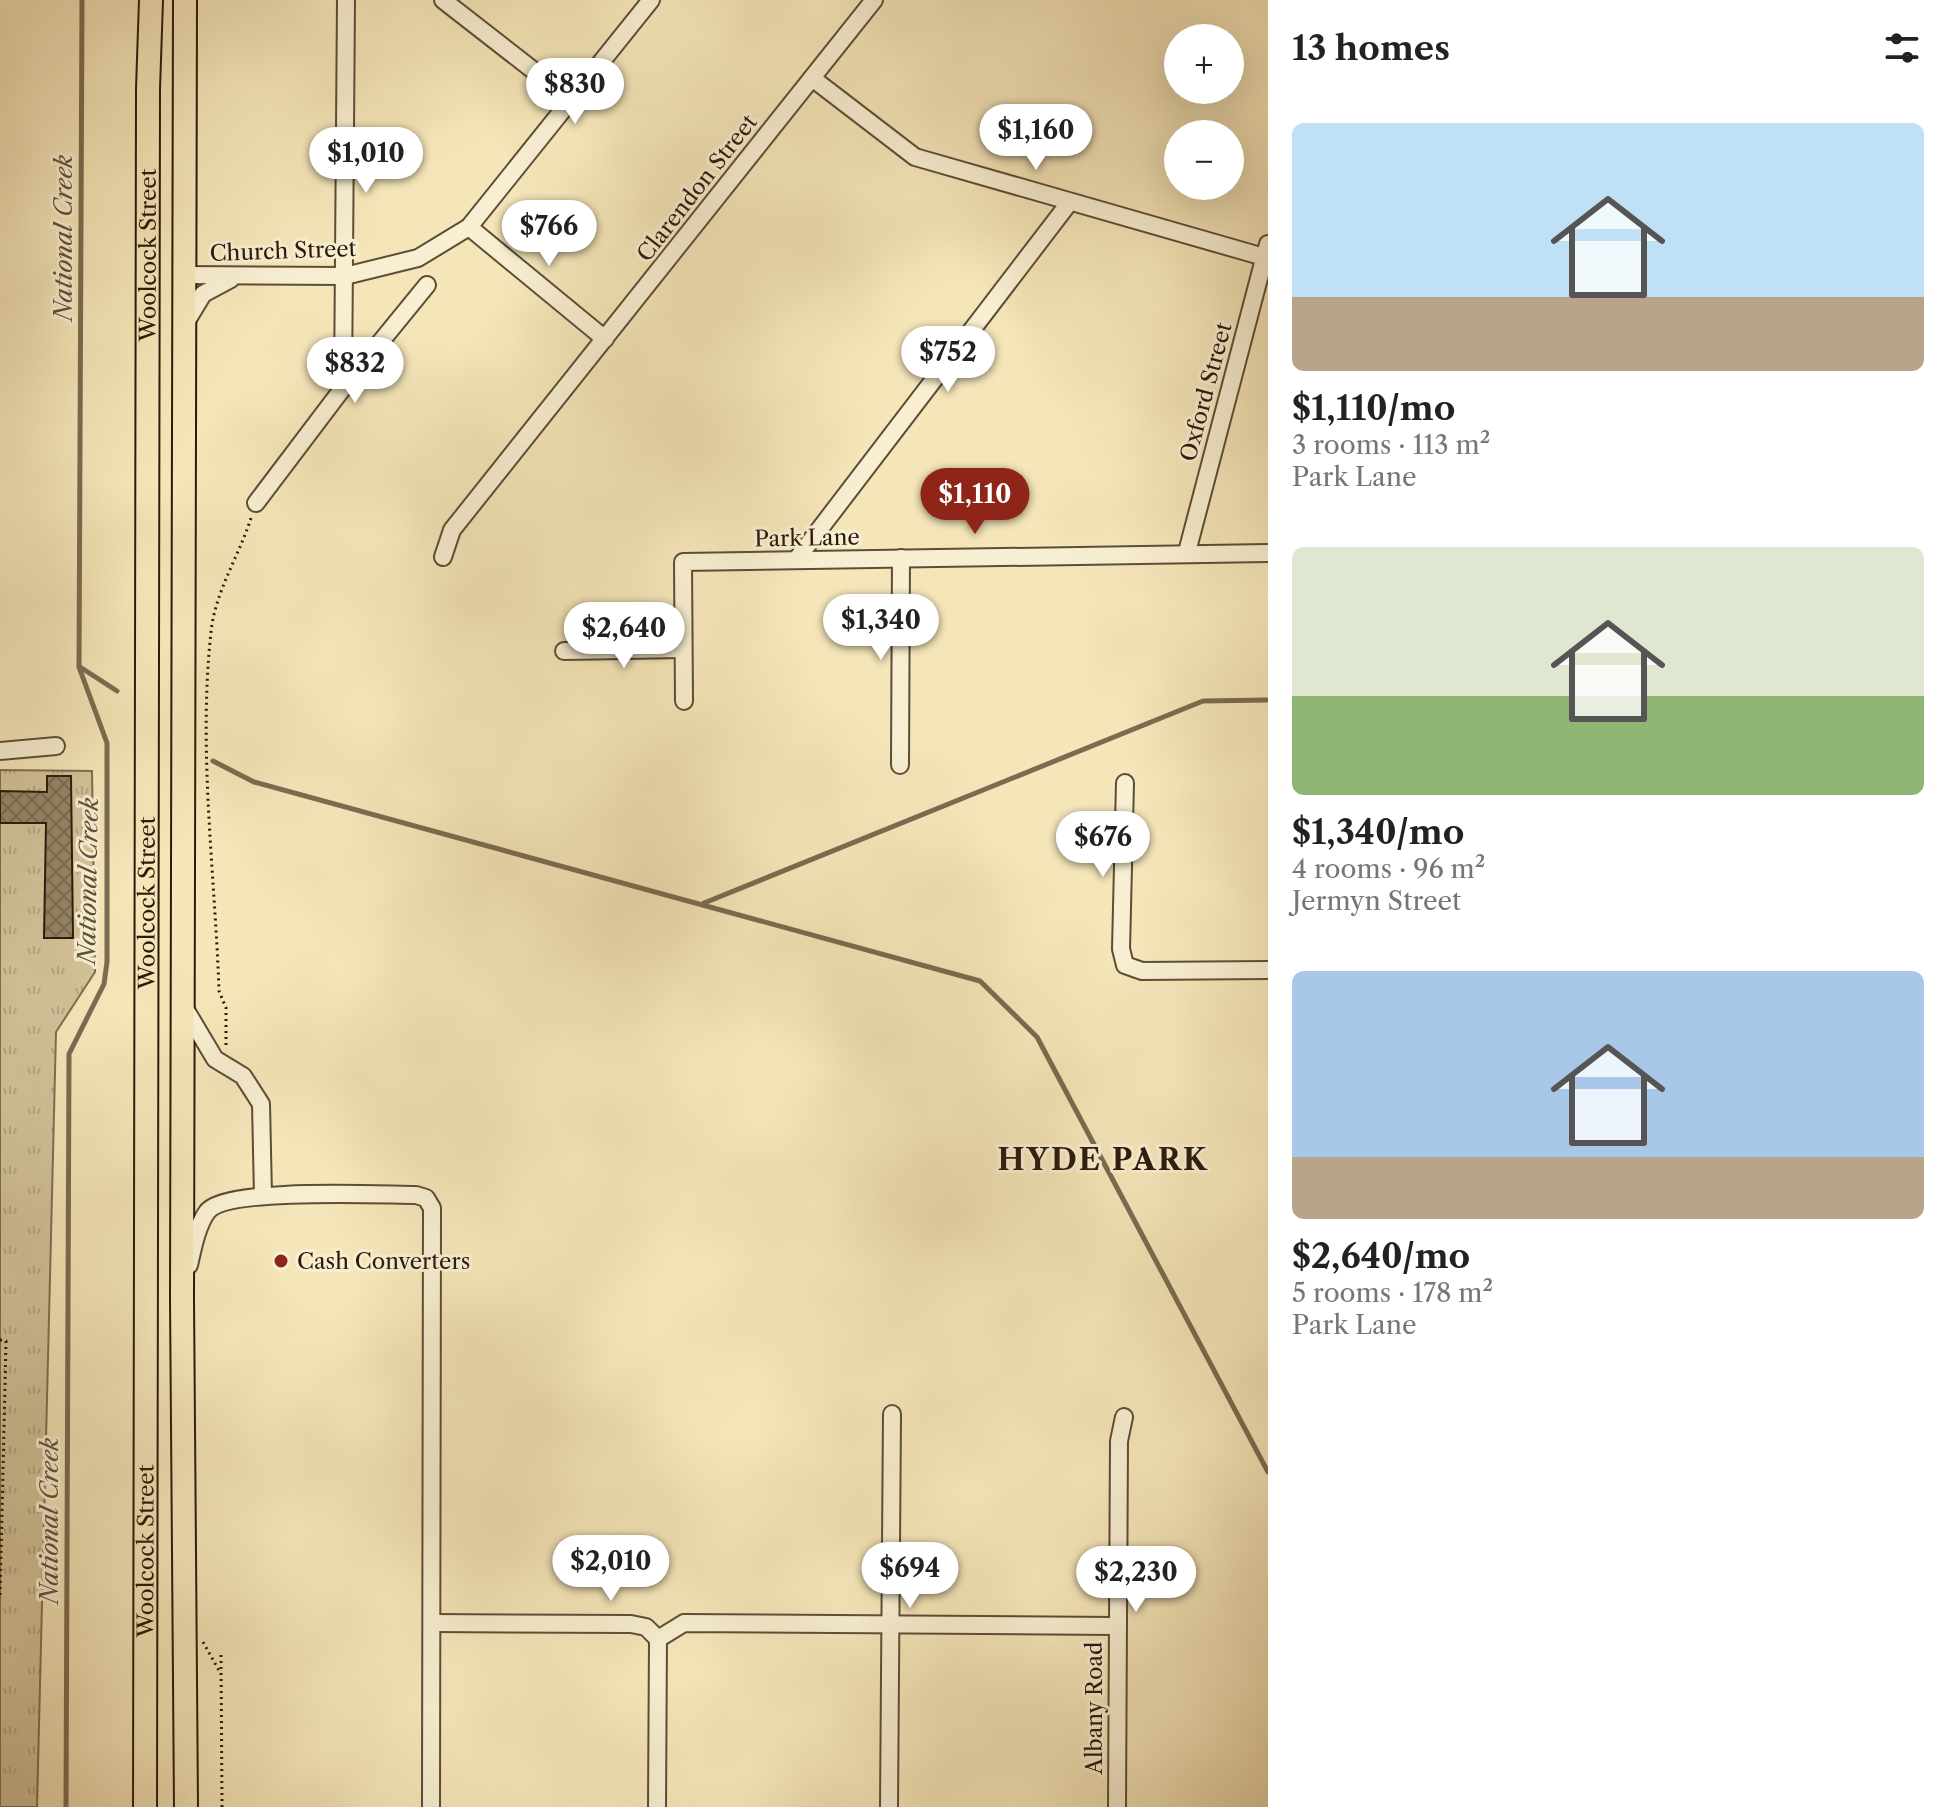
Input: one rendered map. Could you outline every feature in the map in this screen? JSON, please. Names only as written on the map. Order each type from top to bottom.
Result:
[{"type":"main road","name":"Woolcock Street","points":[[145,1807],[147,327],[151,0]]},
{"type":"main road","name":"Woolcock Street","points":[[185,0],[182,1298],[186,1807]]},
{"type":"main road","points":[[147,327],[164,283],[185,275]]},
{"type":"main road","points":[[186,1611],[201,1719],[201,1807]]},
{"type":"street","points":[[343,388],[346,0]]},
{"type":"street","points":[[443,0],[570,99]]},
{"type":"street","points":[[605,339],[469,227],[651,0]]},
{"type":"street","name":"Clarendon Street","points":[[443,557],[452,530],[874,0]]},
{"type":"street","points":[[812,78],[915,157],[1069,203],[1266,251]]},
{"type":"street","points":[[796,560],[1069,203]]},
{"type":"street","name":"Church Street","points":[[185,275],[345,276],[418,258],[469,227]]},
{"type":"street","name":"Oxford Street","points":[[1187,552],[1266,251]]},
{"type":"street","points":[[185,324],[203,294],[244,275]]},
{"type":"street","points":[[256,503],[343,388],[427,285]]},
{"type":"street","name":"Park Lane","points":[[683,649],[683,562],[1268,553]]},
{"type":"street","points":[[900,765],[901,558]]},
{"type":"street","points":[[564,651],[683,649],[684,701]]},
{"type":"street","points":[[0,751],[36,751],[56,746]]},
{"type":"street","points":[[1125,783],[1121,949],[1125,965],[1142,971],[1268,970]]},
{"type":"street","points":[[182,1004],[215,1059],[243,1076],[261,1104],[263,1196]]},
{"type":"street","points":[[182,1298],[193,1247],[208,1211],[223,1200],[263,1196],[416,1195],[426,1198],[432,1208],[431,1807]]},
{"type":"street","points":[[889,1807],[892,1414]]},
{"type":"street","name":"Albany Road","points":[[1117,1807],[1119,1441],[1124,1417]]},
{"type":"street","points":[[433,1623],[631,1624],[646,1627],[658,1639],[657,1807]]},
{"type":"street","points":[[658,1639],[684,1623],[1116,1626]]},
{"type":"path","points":[[226,1065],[226,1008],[219,991],[208,780],[211,631],[218,601],[256,503]]},
{"type":"path","points":[[0,1340],[6,1341],[0,1599]]},
{"type":"path","points":[[221,1655],[222,1807]]},
{"type":"green space","points":[[0,770],[92,771],[95,972],[56,1032],[37,1807],[0,1807]]},
{"type":"building","points":[[47,776],[71,776],[73,938],[44,938],[46,823],[0,823],[0,791],[47,792]]},
{"type":"waterway","name":"National Creek","points":[[66,1807],[69,1054],[104,984],[107,962],[107,743],[79,667],[82,0]]},
{"type":"waterway","points":[[80,667],[117,691]]},
{"type":"waterway","points":[[704,903],[1203,701],[1268,700]]},
{"type":"waterway","points":[[213,761],[254,782],[980,981],[1037,1037],[1268,1472]]},
{"type":"place","name":"Cash Converters","points":[[281,1261]]},
{"type":"district","name":"HYDE PARK","points":[[1103,1159]]}]
